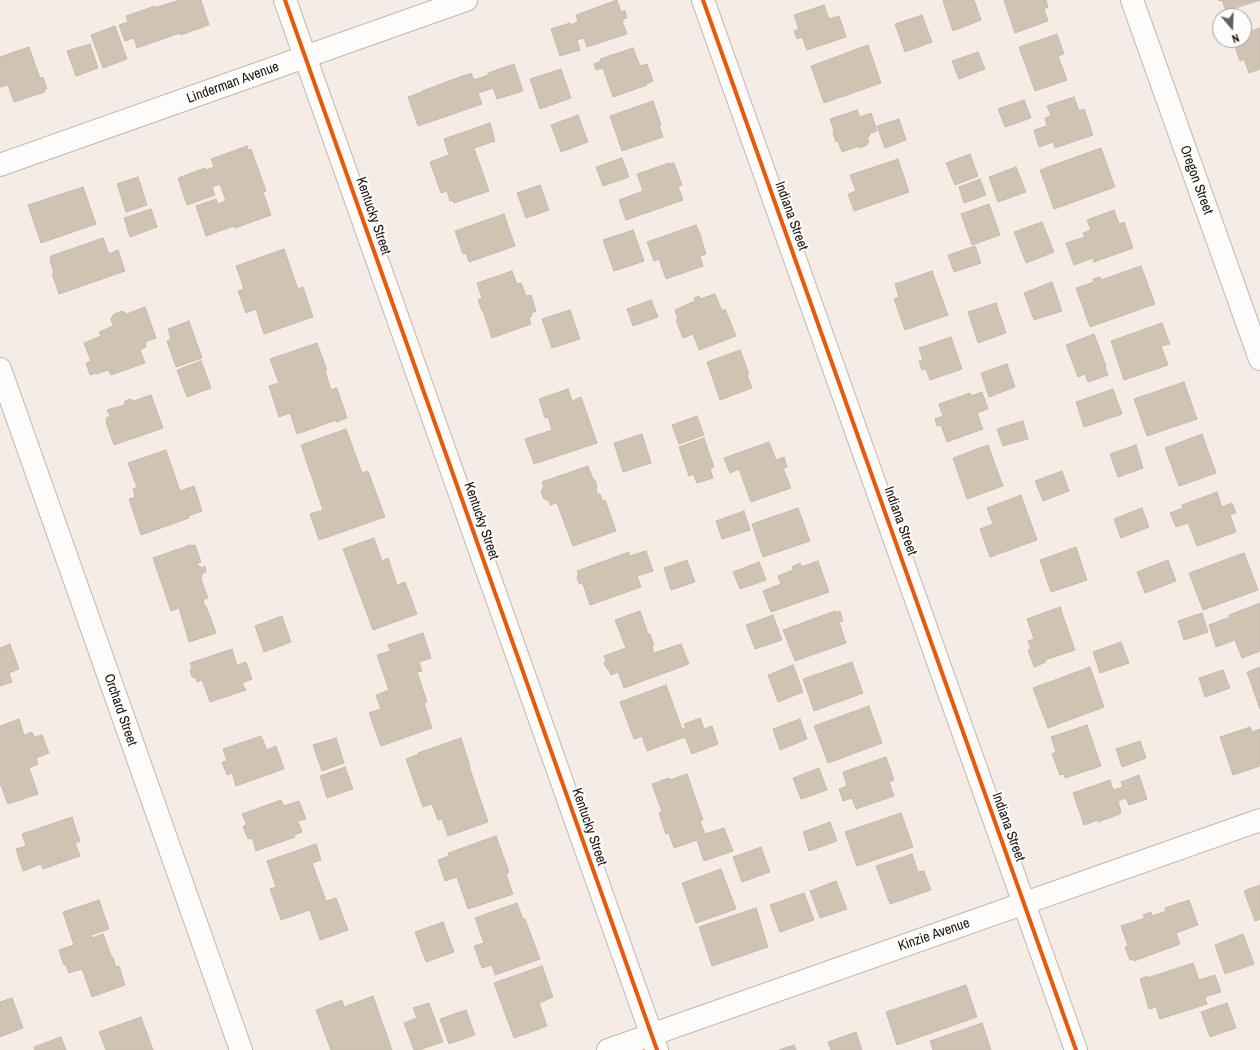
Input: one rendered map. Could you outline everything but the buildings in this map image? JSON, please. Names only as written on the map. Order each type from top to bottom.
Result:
[{"type":"street","name":"Kentucky Street","points":[[285,0],[654,1042]]},
{"type":"street","name":"Linderman Avenue","points":[[0,165],[466,0]]},
{"type":"street","name":"Indiana Street","points":[[703,0],[1076,1050]]},
{"type":"street","name":"Oregon Street","points":[[1132,0],[1260,359]]},
{"type":"street","name":"Orchard Street","points":[[0,369],[241,1050]]},
{"type":"street","name":"Kinzie Avenue","points":[[608,1050],[654,1042],[1024,903],[1260,820]]},
{"type":"cycle path","points":[[285,0],[657,1050]]},
{"type":"cycle path","points":[[703,0],[1076,1050]]}]
